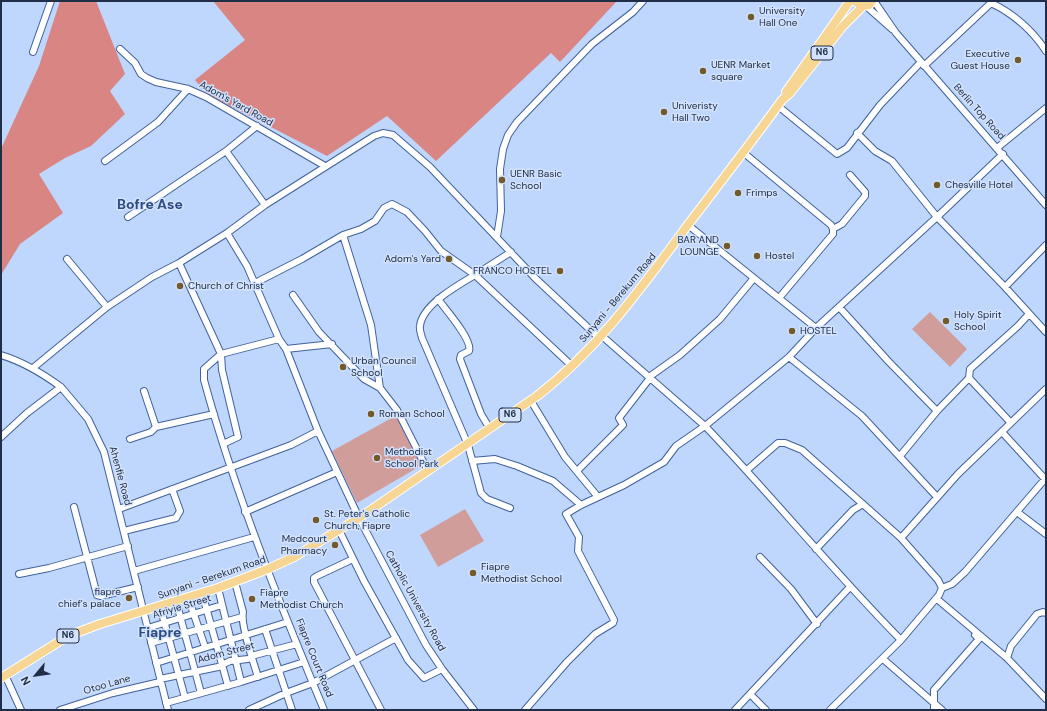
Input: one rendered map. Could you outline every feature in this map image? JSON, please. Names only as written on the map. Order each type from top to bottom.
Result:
[{"type":"main road","name":"Sunyani - Berekum Road","points":[[780,104],[787,90],[804,64],[850,1]]},
{"type":"main road","points":[[854,1],[869,4]]},
{"type":"main road","name":"Sunyani - Berekum Road","points":[[3,676],[68,636],[100,624],[218,588],[268,570],[359,518],[554,384],[601,337],[643,287],[780,104],[843,26],[869,4]]},
{"type":"street","points":[[33,52],[51,1]]},
{"type":"street","points":[[497,237],[501,211],[500,169],[508,135],[517,122],[592,44],[633,12],[643,1]]},
{"type":"street","points":[[780,104],[837,154],[846,148],[880,105],[991,2],[1004,9],[1025,26],[1040,41],[1046,51]]},
{"type":"street","points":[[869,4],[896,33]]},
{"type":"street","points":[[869,4],[896,33]]},
{"type":"street","name":"Berlin Top Road","points":[[896,33],[1046,205]]},
{"type":"street","name":"Adom's Yard Road","points":[[120,48],[135,63],[141,74],[147,78],[156,82],[188,89],[219,104],[325,166]]},
{"type":"street","points":[[105,161],[158,122],[188,89]]},
{"type":"street","points":[[997,148],[1046,108]]},
{"type":"street","points":[[128,217],[226,151],[257,126]]},
{"type":"street","points":[[32,368],[107,307],[152,277],[179,263],[227,233],[265,205],[374,136],[383,133],[393,135],[430,167],[535,278],[705,426],[747,470],[850,588],[901,640]]},
{"type":"street","points":[[857,133],[875,151],[892,161],[937,217],[1046,332]]},
{"type":"street","points":[[226,151],[265,205]]},
{"type":"street","points":[[744,153],[834,229]]},
{"type":"street","points":[[525,710],[594,634],[613,623],[614,620],[578,552],[579,537],[566,514],[581,505],[624,485],[664,462],[676,446],[705,426],[788,357],[816,328],[1003,154]]},
{"type":"street","points":[[779,298],[833,234],[834,229],[842,224],[865,196],[865,192],[850,175]]},
{"type":"street","points":[[255,283],[302,259],[343,234],[361,229],[375,221],[384,208],[392,204],[407,212],[441,251],[475,275],[572,366]]},
{"type":"street","points":[[688,225],[816,328]]},
{"type":"street","name":"Catholic University Road","points":[[227,233],[247,266],[279,339],[286,349],[318,431],[359,518],[426,645],[442,669],[474,710]]},
{"type":"street","points":[[343,234],[371,326],[380,388]]},
{"type":"street","points":[[1005,287],[1046,245]]},
{"type":"street","points":[[510,508],[487,499],[481,493],[468,444],[422,338],[420,326],[423,316],[438,300],[511,252]]},
{"type":"street","points":[[67,259],[107,307]]},
{"type":"street","points":[[179,263],[221,354],[222,370],[238,437],[223,444]]},
{"type":"street","points":[[577,471],[623,425],[619,418],[650,378],[680,355],[720,319],[754,278]]},
{"type":"street","points":[[293,295],[311,323],[364,379],[380,388],[397,410],[428,471]]},
{"type":"street","points":[[438,300],[455,320],[470,345],[469,351],[461,355],[460,359],[481,414],[490,429]]},
{"type":"street","points":[[839,307],[888,362],[937,411]]},
{"type":"street","points":[[900,456],[937,411],[969,378],[970,369],[1018,326],[1029,314]]},
{"type":"street","points":[[221,354],[279,339]]},
{"type":"street","points":[[286,349],[332,344]]},
{"type":"street","name":"Fiapre Court Road","points":[[221,354],[204,369],[204,380],[230,467],[254,537],[324,710]]},
{"type":"street","name":"Ahenfie Road","points":[[1,356],[19,361],[61,387],[88,419],[104,452],[168,710]]},
{"type":"street","points":[[788,357],[862,416],[937,497]]},
{"type":"street","points":[[969,378],[1011,423]]},
{"type":"street","points":[[1,437],[27,413],[61,387]]},
{"type":"street","points":[[901,538],[958,474],[1046,389]]},
{"type":"street","points":[[144,391],[156,427]]},
{"type":"street","points":[[530,401],[565,457],[598,497]]},
{"type":"street","points":[[130,439],[151,432],[156,427],[214,414]]},
{"type":"street","points":[[119,509],[291,445],[318,431]]},
{"type":"street","points":[[830,710],[901,640],[937,599],[942,588],[952,584],[965,572],[1045,479],[1002,432]]},
{"type":"street","points":[[747,470],[778,443],[802,450],[901,538],[933,572],[942,588]]},
{"type":"street","points":[[472,462],[495,459],[517,466],[553,481],[581,505]]},
{"type":"street","points":[[245,512],[337,472]]},
{"type":"street","points":[[124,531],[176,518],[180,511],[172,489]]},
{"type":"street","points":[[816,549],[853,510],[863,504]]},
{"type":"street","points":[[74,507],[86,558],[99,596],[138,588]]},
{"type":"street","points":[[1017,512],[1046,534]]},
{"type":"street","points":[[339,530],[408,660],[424,678],[442,669]]},
{"type":"street","points":[[134,571],[254,537]]},
{"type":"street","points":[[20,574],[49,568],[128,546]]},
{"type":"street","points":[[760,557],[792,589],[817,624]]},
{"type":"street","points":[[353,558],[317,576],[314,578],[314,582],[381,710]]},
{"type":"street","points":[[235,582],[243,612],[242,617],[246,634],[258,677]]},
{"type":"street","points":[[218,588],[241,682]]},
{"type":"street","points":[[735,710],[850,588]]},
{"type":"street","points":[[202,593],[228,686]]},
{"type":"street","points":[[188,597],[205,647]]},
{"type":"street","points":[[937,599],[1007,658],[1046,699]]},
{"type":"street","points":[[934,710],[934,690],[939,682],[979,639],[937,599]]},
{"type":"street","points":[[176,601],[201,694]]},
{"type":"street","name":"Afriyie Street","points":[[148,628],[222,605]]},
{"type":"street","points":[[160,606],[185,698]]},
{"type":"street","points":[[1007,658],[1011,646],[1037,614],[1043,612],[1046,614]]},
{"type":"street","points":[[151,644],[242,617]]},
{"type":"street","points":[[156,662],[288,622]]},
{"type":"street","points":[[265,629],[292,710]]},
{"type":"street","points":[[250,710],[286,693],[313,683],[396,638]]},
{"type":"street","name":"Adom Street","points":[[160,681],[236,660],[248,659],[272,650],[297,644]]},
{"type":"street","points":[[883,659],[942,710]]},
{"type":"street","points":[[166,703],[279,671],[304,662]]},
{"type":"street","points":[[3,676],[22,710]]},
{"type":"street","name":"Otoo Lane","points":[[60,710],[113,693],[160,681]]},
{"type":"street","points":[[750,694],[766,710]]},
{"type":"shaded area","points":[[60,1],[96,1],[125,74],[110,91],[125,114],[91,146],[65,158],[39,174],[63,213],[20,244],[1,275],[1,149],[39,66]]},
{"type":"shaded area","points":[[213,1],[617,1],[560,62],[551,53],[436,161],[387,116],[327,156],[207,94],[195,80],[245,40]]},
{"type":"shaded area","points":[[930,312],[967,349],[950,367],[912,329]]},
{"type":"shaded area","name":"Methodist School Park","points":[[397,415],[422,465],[357,503],[332,451]]},
{"type":"shaded area","points":[[465,509],[484,541],[438,567],[420,535]]},
{"type":"place","name":"University Hall One","points":[[751,17]]},
{"type":"place","name":"Executive Guest House","points":[[1018,60]]},
{"type":"place","name":"UENR Market square","points":[[703,71]]},
{"type":"place","name":"Univeristy Hall Two","points":[[664,112]]},
{"type":"place","name":"UENR Basic School","points":[[502,180]]},
{"type":"place","name":"Chesville Hotel","points":[[937,185]]},
{"type":"place","name":"Frimps","points":[[738,193]]},
{"type":"place","name":"BAR AND LOUNGE","points":[[727,246]]},
{"type":"place","name":"Hostel","points":[[757,256]]},
{"type":"place","name":"Adom's Yard","points":[[449,259]]},
{"type":"place","name":"FRANCO HOSTEL","points":[[560,271]]},
{"type":"place","name":"Church of Christ","points":[[180,286]]},
{"type":"place","name":"Holy Spirit School","points":[[946,321]]},
{"type":"place","name":"HOSTEL","points":[[792,331]]},
{"type":"place","name":"Urban Council School","points":[[343,367]]},
{"type":"place","name":"Roman School","points":[[371,414]]},
{"type":"place","name":"Methodist School Park","points":[[377,458]]},
{"type":"place","name":"St. Peter's Catholic Church, Fiapre","points":[[316,520]]},
{"type":"place","name":"Medcourt Pharmacy","points":[[335,545]]},
{"type":"place","name":"Fiapre Methodist School","points":[[473,573]]},
{"type":"place","name":"fiapre chief's palace","points":[[129,598]]},
{"type":"place","name":"Fiapre Methodist Church","points":[[252,599]]},
{"type":"district","name":"Bofre Ase","points":[[150,205]]},
{"type":"district","name":"Fiapre","points":[[160,633]]}]
